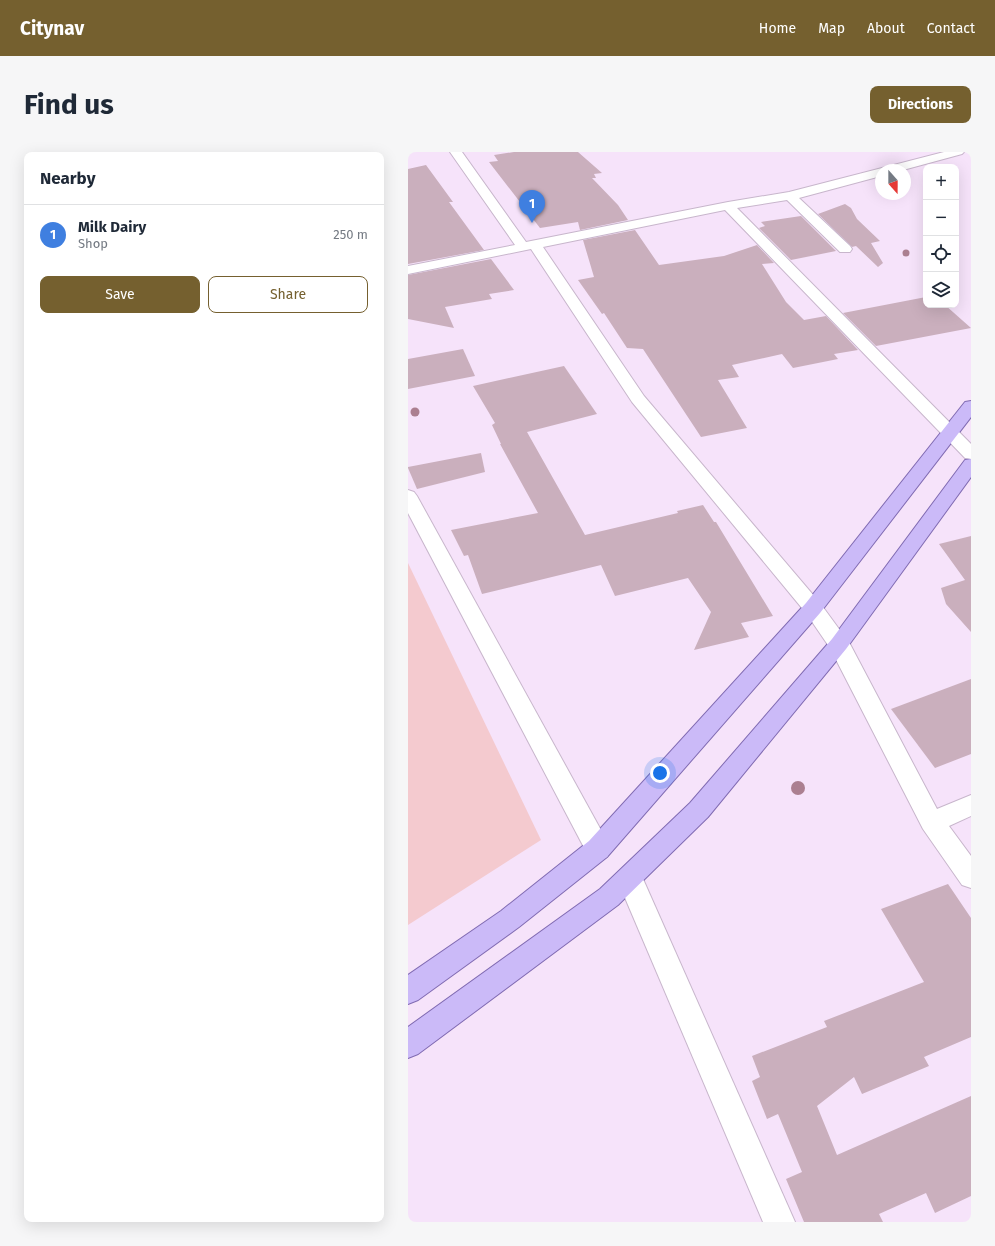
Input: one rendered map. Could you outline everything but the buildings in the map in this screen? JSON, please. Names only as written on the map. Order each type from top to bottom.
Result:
[{"type":"main road","points":[[408,991],[510,919],[598,849],[813,608],[971,406]]},
{"type":"main road","points":[[408,1044],[609,898],[699,810],[839,644],[971,464]]},
{"type":"street","points":[[456,152],[528,246],[638,399],[813,608],[839,644],[932,822],[971,877]]},
{"type":"street","points":[[911,164],[958,152]]},
{"type":"street","points":[[408,270],[728,206],[790,196],[875,174]]},
{"type":"street","points":[[790,196],[845,249]]},
{"type":"street","points":[[728,206],[971,454]]},
{"type":"street","points":[[408,496],[598,849]]},
{"type":"street","points":[[932,822],[971,805]]},
{"type":"street","points":[[630,879],[778,1222]]},
{"type":"shaded area","points":[[408,563],[541,840],[408,925]]},
{"type":"place","name":"Milk Dairy","points":[[532,223]]}]
